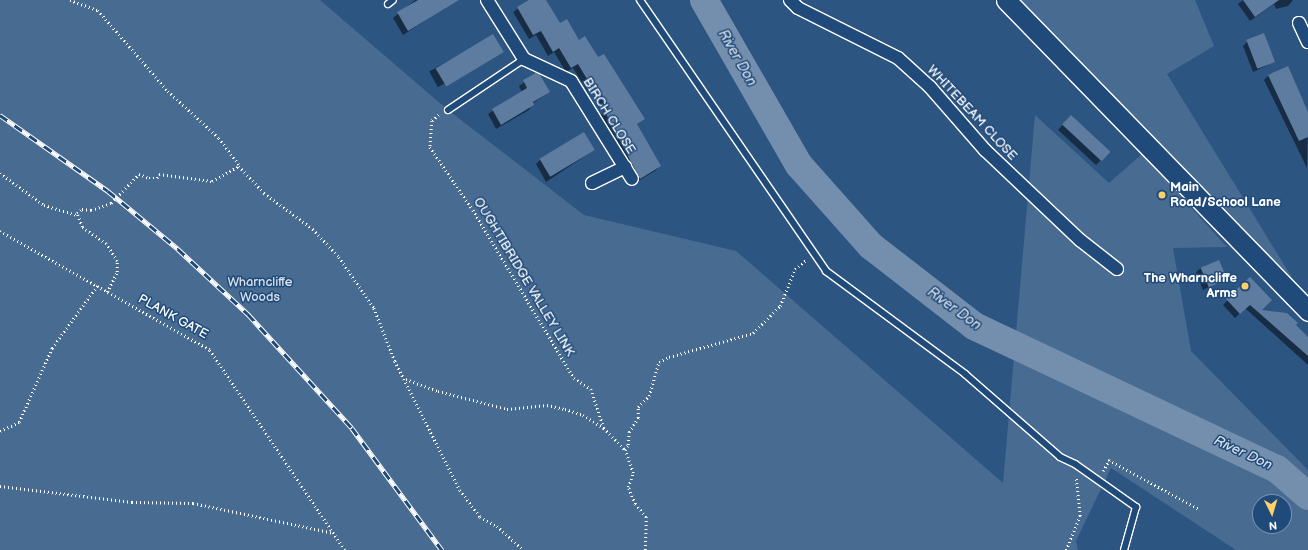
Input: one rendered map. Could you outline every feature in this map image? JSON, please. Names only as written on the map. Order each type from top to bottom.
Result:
[{"type":"main road","points":[[1006,0],[1308,311]]},
{"type":"street","points":[[487,0],[524,59]]},
{"type":"street","name":"WHITEBEAM CLOSE","points":[[790,0],[798,8],[898,58],[930,87],[985,150],[1080,240],[1117,269]]},
{"type":"street","points":[[1299,23],[1308,42]]},
{"type":"street","name":"BIRCH CLOSE","points":[[524,59],[571,81],[632,179]]},
{"type":"street","name":"BIRCH CLOSE","points":[[592,183],[625,168]]},
{"type":"lane","points":[[640,0],[826,271],[965,374],[1060,457],[1074,464],[1136,507],[1124,550]]},
{"type":"lane","points":[[448,110],[524,59]]},
{"type":"path","points":[[70,0],[98,10],[168,91],[219,138],[245,172]]},
{"type":"path","name":"OUGHTIBRIDGE VALLEY LINK","points":[[448,110],[432,121],[430,147],[472,210],[574,378],[591,389],[604,428],[625,450]]},
{"type":"path","points":[[77,215],[82,209],[91,210],[111,203],[139,174],[149,178],[157,178],[159,174],[212,181],[239,166],[285,211],[313,229],[339,257],[374,308],[383,327],[395,361],[456,485],[471,509],[503,530],[524,550]]},
{"type":"path","points":[[0,173],[44,204],[77,215],[82,227],[106,244],[116,258],[117,272],[107,292]]},
{"type":"path","name":"PLANK GATE","points":[[0,231],[210,350],[345,550]]},
{"type":"path","points":[[645,550],[646,517],[635,504],[628,487],[633,473],[625,450],[628,445],[629,432],[638,418],[638,407],[649,396],[659,362],[669,357],[753,333],[780,306],[796,269],[814,255]]},
{"type":"path","points":[[0,430],[19,422],[52,348],[97,286]]},
{"type":"path","points":[[405,379],[438,391],[507,409],[547,405],[565,409],[583,415],[604,428]]},
{"type":"path","points":[[1098,480],[1109,460],[1199,509]]},
{"type":"path","points":[[1066,550],[1080,516],[1074,464]]},
{"type":"path","points":[[0,486],[132,502],[193,503],[334,534]]},
{"type":"green space","name":"Wharncliffe Woods","points":[[0,0],[320,0],[448,110],[584,215],[736,251],[1003,483],[1035,115],[1109,183],[1142,154],[1227,247],[1173,248],[1191,351],[1308,470],[1308,550],[1236,550],[1111,468],[1076,541],[1078,550],[0,550]]},
{"type":"green space","points":[[1021,0],[1195,0],[1214,46],[1167,74],[1299,289]]},
{"type":"building","points":[[418,0],[459,0],[408,31],[397,12]]},
{"type":"building","points":[[529,0],[546,0],[560,23],[567,19],[579,40],[585,36],[598,57],[604,54],[645,119],[637,124],[661,166],[640,179],[604,110],[609,107],[597,86],[593,89],[578,64],[571,68],[559,48],[553,52],[541,31],[533,35],[517,7]]},
{"type":"building","points":[[1243,0],[1279,0],[1255,17]]},
{"type":"building","points":[[1264,33],[1275,62],[1257,69],[1246,40]]},
{"type":"building","points":[[493,34],[504,52],[446,87],[436,69]]},
{"type":"building","points":[[1288,66],[1308,112],[1308,137],[1299,141],[1268,75]]},
{"type":"building","points":[[536,73],[540,75],[550,92],[533,102],[534,105],[501,125],[492,109],[527,88],[523,80]]},
{"type":"building","points":[[1071,115],[1110,152],[1102,161],[1062,125]]},
{"type":"building","points":[[584,132],[595,150],[550,177],[539,159]]},
{"type":"building","points":[[1219,260],[1227,279],[1209,287],[1201,268]]},
{"type":"building","points":[[1250,277],[1272,300],[1262,310],[1287,313],[1298,323],[1296,325],[1308,337],[1308,356],[1250,305],[1240,314],[1226,299]]},
{"type":"waterway","name":"River Don","points":[[704,0],[799,165],[871,246],[974,326],[1277,469],[1308,496]]},
{"type":"railway","points":[[0,115],[108,191],[178,249],[248,314],[352,428],[442,550]]},
{"type":"place","name":"Main Road/School Lane","points":[[1162,195]]},
{"type":"place","name":"The Wharncliffe Arms","points":[[1245,286]]}]
